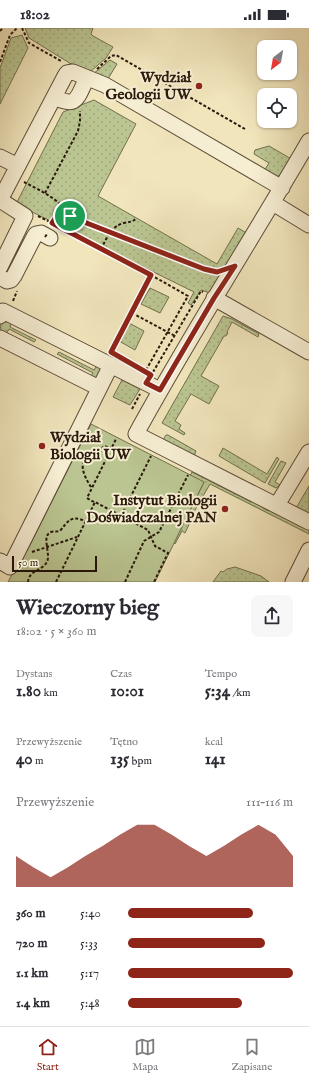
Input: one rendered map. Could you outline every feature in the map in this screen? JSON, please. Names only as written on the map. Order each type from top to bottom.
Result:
[{"type":"lane","points":[[0,267],[25,216],[0,200],[67,73],[73,72],[105,85],[282,188]]},
{"type":"lane","points":[[54,97],[70,103],[74,101],[87,78]]},
{"type":"lane","points":[[309,141],[235,266],[214,298],[136,434],[309,522]]},
{"type":"lane","points":[[0,157],[15,171]]},
{"type":"lane","points":[[273,203],[309,225]]},
{"type":"lane","points":[[0,277],[7,281],[11,280],[36,234],[48,233]]},
{"type":"lane","points":[[214,298],[309,352]]},
{"type":"lane","points":[[1,312],[111,359],[149,379],[160,390]]},
{"type":"lane","points":[[0,338],[99,388]]},
{"type":"lane","points":[[5,564],[18,552],[99,388],[111,359]]},
{"type":"lane","points":[[277,506],[309,452]]},
{"type":"lane","points":[[293,582],[309,550]]},
{"type":"path","points":[[0,31],[3,28]]},
{"type":"path","points":[[0,62],[10,35],[17,28]]},
{"type":"path","points":[[22,28],[29,43],[61,62],[67,73]]},
{"type":"path","points":[[87,78],[111,56],[116,55],[245,129]]},
{"type":"path","points":[[45,193],[80,126],[81,115],[74,101]]},
{"type":"path","points":[[217,112],[219,108]]},
{"type":"path","points":[[15,171],[67,211],[73,221],[76,235]]},
{"type":"path","points":[[149,379],[145,372],[188,296],[76,235],[48,233],[57,216],[61,213],[70,216],[204,269],[217,272],[235,266]]},
{"type":"path","points":[[101,248],[110,231],[123,223],[132,222],[136,219]]},
{"type":"path","points":[[111,359],[151,275]]},
{"type":"path","points":[[19,286],[12,300],[19,304]]},
{"type":"path","points":[[132,409],[201,291],[214,298]]},
{"type":"path","points":[[132,313],[175,336]]},
{"type":"path","points":[[116,439],[87,498],[148,530],[155,546],[168,553],[154,582]]},
{"type":"path","points":[[92,488],[87,480],[83,468],[84,462],[87,458],[96,456],[104,446],[111,448]]},
{"type":"path","points":[[121,516],[152,455]]},
{"type":"path","points":[[125,582],[144,541],[159,532],[194,463]]},
{"type":"path","points":[[56,582],[95,502]]},
{"type":"path","points":[[28,582],[30,574],[42,568],[46,564],[49,554],[46,538],[49,533],[60,531],[68,520],[78,519],[85,521]]},
{"type":"path","points":[[18,552],[22,555],[78,537]]},
{"type":"green space","points":[[25,28],[93,28],[91,34],[93,36],[113,47],[106,58],[90,72],[84,68],[69,63],[29,38]]},
{"type":"green space","points":[[22,35],[28,48],[0,104],[0,68],[11,38]]},
{"type":"green space","points":[[110,60],[117,64],[106,82],[93,74]]},
{"type":"green space","points":[[94,100],[136,124],[98,196],[217,264],[238,228],[248,234],[210,293],[201,290],[191,305],[188,303],[194,292],[16,204],[63,112]]},
{"type":"green space","points":[[269,146],[293,160],[284,173],[276,177],[264,171],[269,163],[254,154],[255,150]]},
{"type":"green space","points":[[150,288],[169,297],[160,313],[141,304]]},
{"type":"green space","points":[[223,316],[232,319],[259,334],[258,337],[232,322],[227,332],[228,333],[224,336],[201,376],[219,386],[209,404],[191,394],[175,421],[181,425],[179,429],[185,433],[184,435],[162,423]]},
{"type":"green space","points":[[6,320],[13,320],[10,327],[36,340],[34,342],[9,329],[5,336],[0,325]]},
{"type":"green space","points":[[129,323],[144,331],[135,350],[119,341]]},
{"type":"green space","points":[[59,352],[94,370],[98,364],[101,369],[98,377],[89,379],[93,373],[57,354]]},
{"type":"green space","points":[[122,380],[140,389],[130,405],[113,397]]},
{"type":"green space","points":[[91,424],[204,482],[155,582],[8,582],[25,550],[27,551]]},
{"type":"green space","points":[[166,435],[196,451],[193,459],[161,443]]},
{"type":"green space","points":[[223,448],[267,474],[277,457],[279,459],[265,483],[219,456]]},
{"type":"green space","points":[[281,461],[286,463],[275,482],[280,485],[276,488],[268,484]]},
{"type":"green space","points":[[192,472],[251,502],[256,500],[262,503],[263,508],[269,511],[270,510],[309,530],[309,534],[210,484],[191,517],[192,518],[185,533],[182,531],[175,544],[174,543],[204,482],[184,489]]},
{"type":"green space","points":[[309,486],[309,517],[295,510]]},
{"type":"green space","points":[[235,567],[261,576],[269,582],[213,582],[221,571],[223,572],[227,569]]},
{"type":"place","name":"Wydział Geologii UW","points":[[199,86]]},
{"type":"place","name":"Wydział Biologii UW","points":[[42,446]]},
{"type":"place","name":"Instytut Biologii Doświadczalnej PAN","points":[[225,509]]},
{"type":"route","points":[[61,213],[70,216],[204,269],[217,272],[235,266],[214,298],[160,390],[146,383],[151,375],[111,352],[151,275],[52,223],[61,213]]}]
